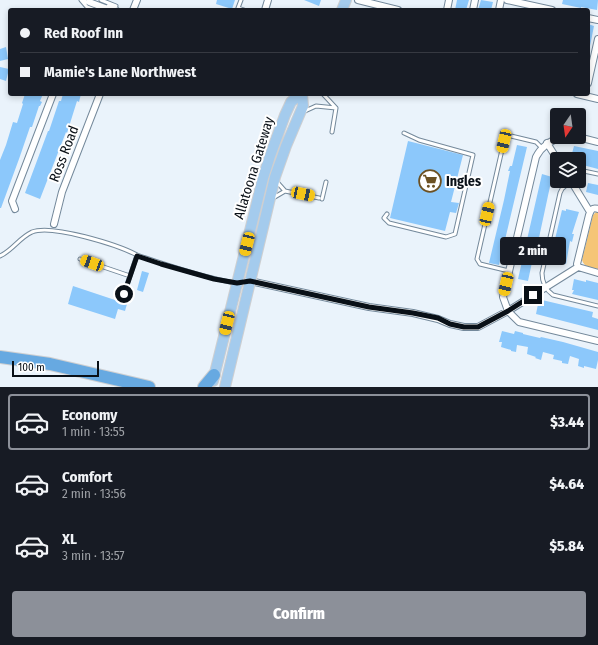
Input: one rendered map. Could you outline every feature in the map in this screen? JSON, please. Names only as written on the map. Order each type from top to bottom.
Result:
[{"type":"highway","points":[[0,357],[50,364],[149,387]]},
{"type":"highway","points":[[204,387],[214,375]]},
{"type":"main road","name":"Allatoona Gateway","points":[[237,283],[263,178],[291,102],[298,96]]},
{"type":"main road","name":"Allatoona Gateway","points":[[225,387],[275,176],[298,115],[303,106],[301,96]]},
{"type":"main road","points":[[211,387],[237,283]]},
{"type":"street","points":[[358,0],[383,4],[393,8]]},
{"type":"street","points":[[507,0],[525,7],[538,3],[547,8]]},
{"type":"street","points":[[590,78],[595,67],[598,39]]},
{"type":"street","points":[[16,209],[12,200],[52,96]]},
{"type":"street","name":"Ross Road","points":[[54,224],[62,192],[99,96]]},
{"type":"street","points":[[588,96],[598,99]]},
{"type":"street","points":[[586,139],[598,142]]},
{"type":"street","points":[[550,142],[542,148],[536,157],[503,297],[508,311],[519,322],[598,341]]},
{"type":"street","points":[[547,143],[553,152]]},
{"type":"street","points":[[575,188],[590,212]]},
{"type":"street","points":[[578,267],[577,264],[590,212],[594,208],[598,209]]},
{"type":"street","points":[[237,283],[250,281],[369,307],[438,318],[450,324],[464,327],[478,327],[508,311],[578,267]]},
{"type":"street","points":[[578,267],[598,273]]},
{"type":"lane","points":[[82,0],[100,8]]},
{"type":"lane","points":[[82,0],[87,7],[90,8]]},
{"type":"lane","points":[[88,0],[113,8]]},
{"type":"lane","points":[[93,0],[113,8]]},
{"type":"lane","points":[[101,0],[114,8]]},
{"type":"lane","points":[[325,96],[336,108]]},
{"type":"lane","points":[[298,115],[316,106],[336,108]]},
{"type":"lane","points":[[332,132],[336,108]]},
{"type":"lane","points":[[387,214],[384,218],[389,223],[446,237],[455,234],[473,155],[419,140],[404,133]]},
{"type":"lane","points":[[509,271],[480,264],[476,259],[504,139],[507,136],[511,136],[536,142],[542,148]]},
{"type":"lane","points":[[586,171],[598,174]]},
{"type":"lane","points":[[275,176],[279,185],[285,191],[321,198],[326,182]]},
{"type":"lane","points":[[562,188],[542,273],[542,279],[549,292],[555,296],[598,306]]},
{"type":"lane","points":[[269,202],[275,196],[285,191]]},
{"type":"lane","points":[[0,256],[10,251],[23,237],[34,231],[43,230],[63,232],[122,248],[137,256],[161,264],[214,279],[237,283]]},
{"type":"lane","points":[[124,294],[137,256]]},
{"type":"lane","points":[[80,258],[130,276]]},
{"type":"shaded area","points":[[598,212],[598,269],[586,266],[582,260],[593,215]]},
{"type":"building","points":[[217,0],[235,0],[232,8],[216,4]]},
{"type":"building","points":[[304,0],[321,0],[319,6]]},
{"type":"building","points":[[457,0],[469,0],[467,8],[455,8]]},
{"type":"building","points":[[481,0],[493,2],[492,8],[479,8]]},
{"type":"building","points":[[563,0],[598,0],[597,10],[562,4]]},
{"type":"building","points":[[590,25],[594,26],[590,46]]},
{"type":"building","points":[[6,47],[8,59],[0,61],[0,49]]},
{"type":"building","points":[[0,67],[8,69],[6,81],[0,79]]},
{"type":"building","points":[[24,96],[42,96],[40,101],[42,102],[39,106],[32,127],[30,127],[0,208],[0,160],[13,122],[17,123],[23,104]]},
{"type":"building","points":[[62,96],[80,96],[79,102],[77,101],[67,133],[66,132],[40,199],[25,193],[59,101],[61,101]]},
{"type":"building","points":[[408,141],[463,155],[451,202],[459,203],[456,213],[450,212],[445,231],[390,218]]},
{"type":"building","points":[[517,145],[527,147],[499,265],[489,263],[510,171],[508,171],[510,166],[512,166]]},
{"type":"building","points":[[574,146],[598,151],[598,169],[586,166],[586,152],[572,152]]},
{"type":"building","points":[[542,174],[550,176],[550,186],[537,247],[534,253],[528,281],[518,279]]},
{"type":"building","points":[[588,183],[598,185],[598,195],[586,192]]},
{"type":"building","points":[[566,209],[579,212],[572,234],[574,234],[572,242],[570,241],[566,264],[550,260],[562,210],[566,211]]},
{"type":"building","points":[[142,271],[149,273],[143,292],[137,290]]},
{"type":"building","points":[[574,279],[598,283],[598,300],[572,294],[574,290],[572,290]]},
{"type":"building","points":[[73,286],[127,304],[125,311],[118,309],[115,319],[68,304]]},
{"type":"building","points":[[542,300],[593,312],[592,317],[598,319],[598,330],[536,314],[538,304],[540,305]]},
{"type":"building","points":[[502,331],[514,334],[515,331],[598,352],[596,369],[578,366],[579,359],[570,356],[568,364],[553,359],[554,355],[543,352],[541,360],[535,358],[536,357],[527,354],[528,347],[517,345],[516,352],[501,347],[502,342],[499,342]]},
{"type":"place","name":"Ingles","points":[[430,181]]},
{"type":"route","points":[[124,294],[137,256],[214,279],[237,283],[250,281],[369,307],[438,318],[450,324],[464,327],[478,327],[508,311],[533,295]]}]
